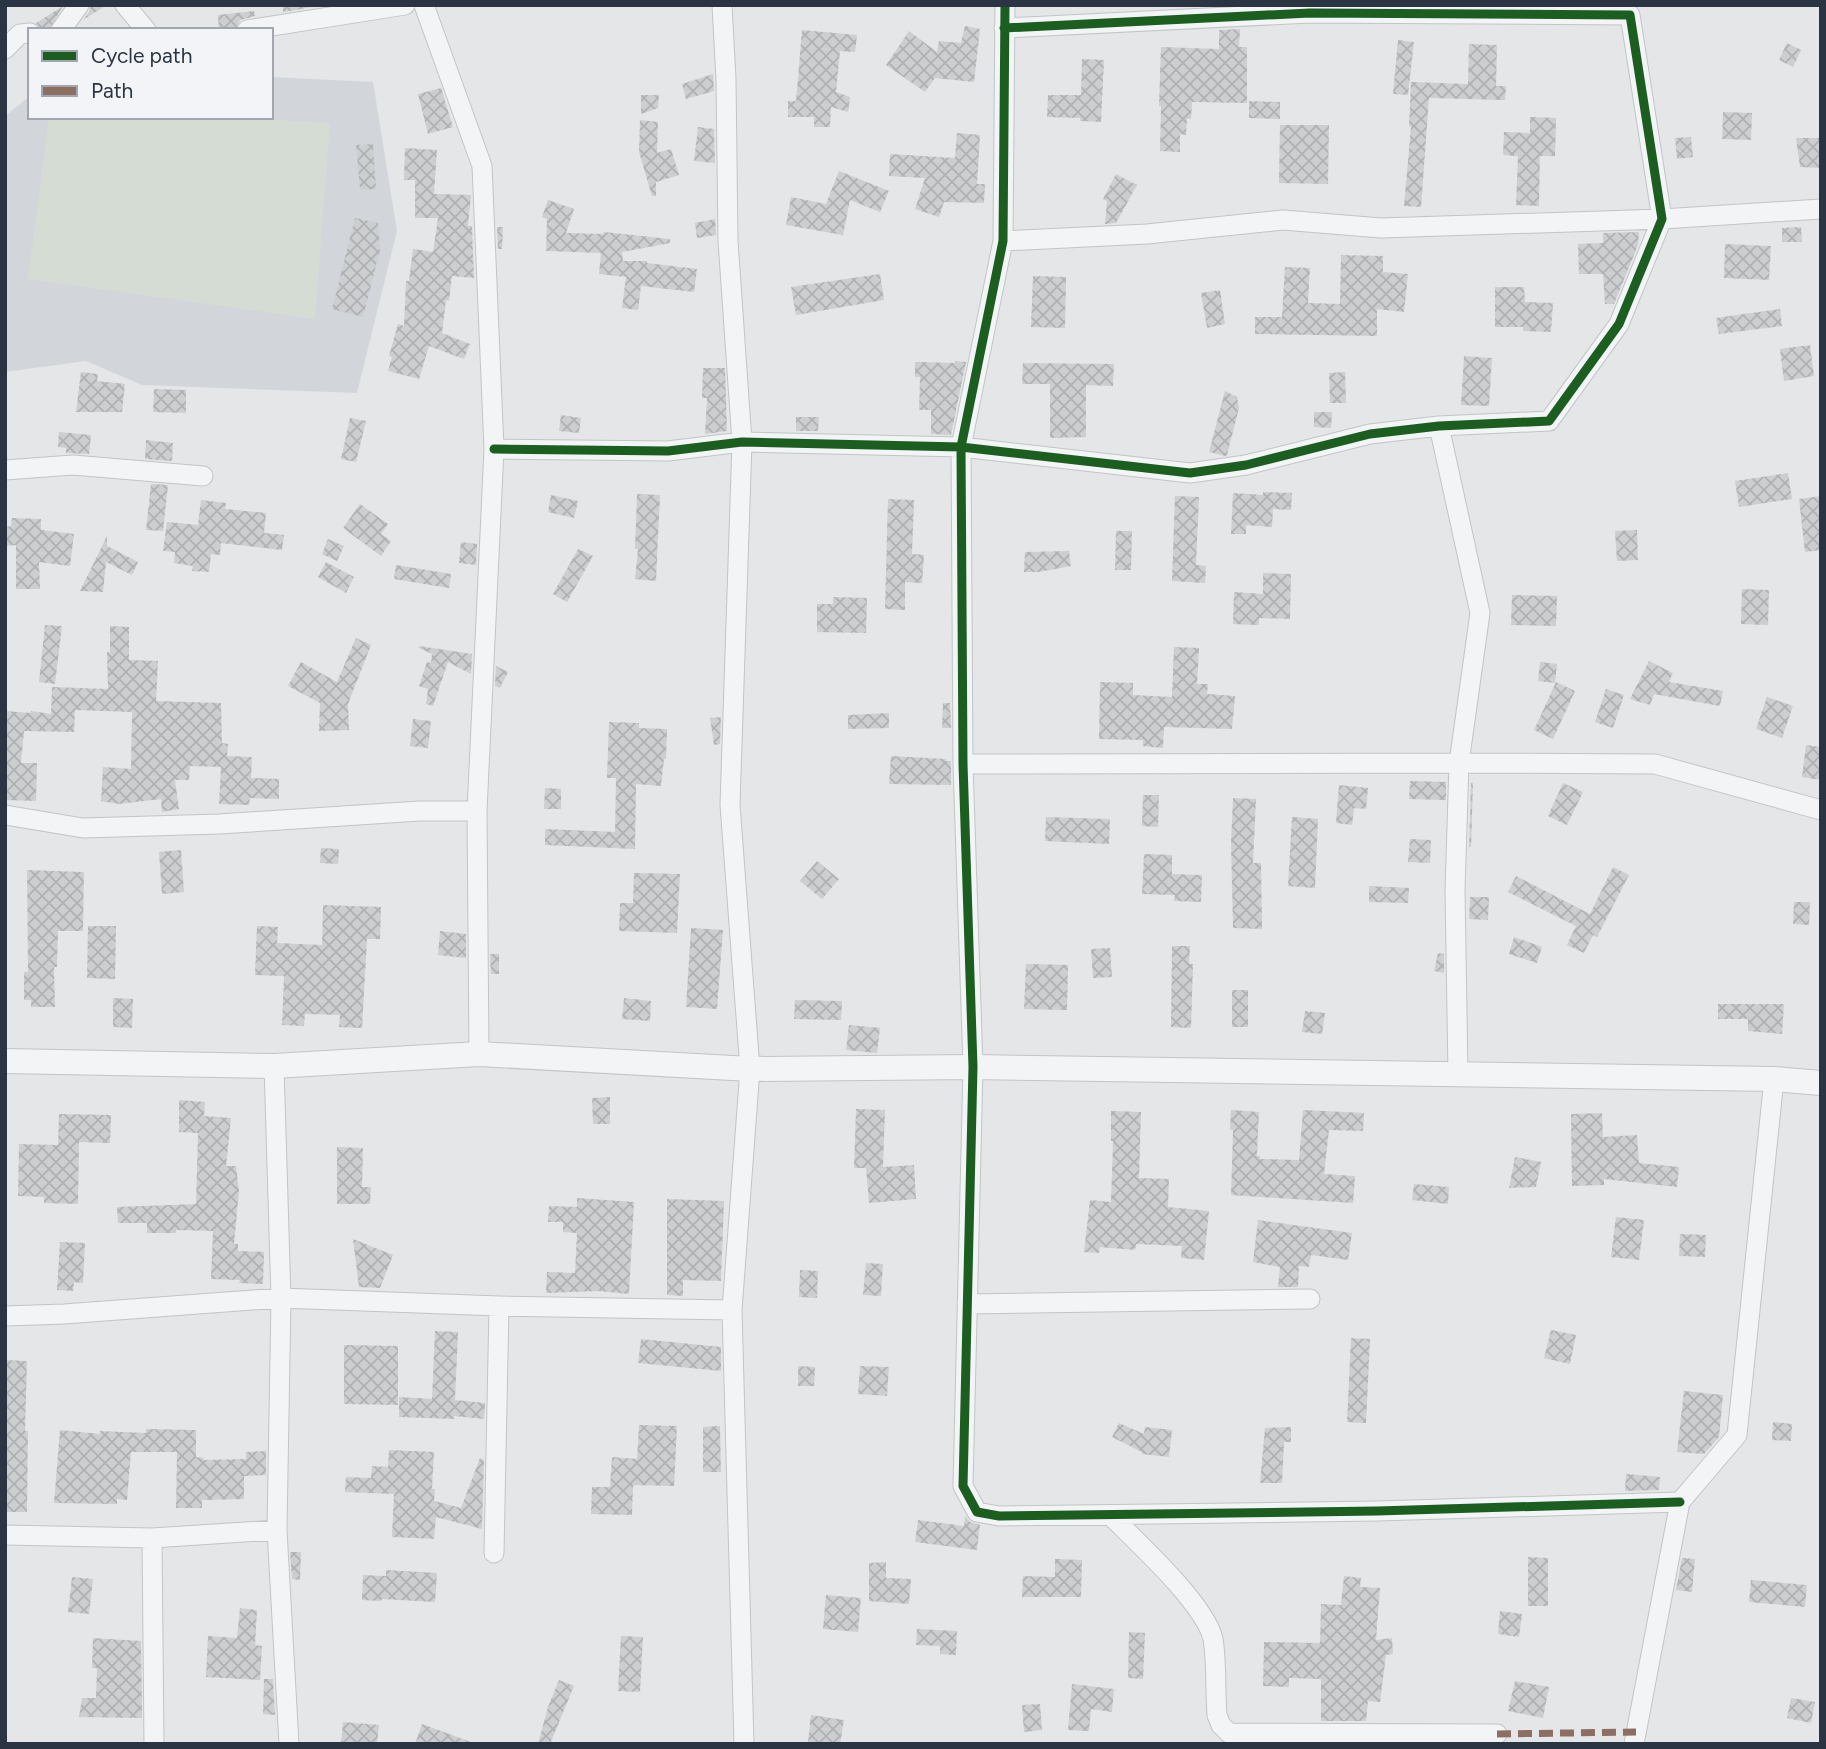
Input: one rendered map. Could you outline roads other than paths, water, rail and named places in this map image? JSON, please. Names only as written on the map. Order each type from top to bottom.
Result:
[{"type":"street","points":[[62,28],[79,5]]},
{"type":"street","points":[[125,5],[144,28]]},
{"type":"street","points":[[260,28],[405,5]]},
{"type":"street","points":[[424,5],[482,166],[494,449],[477,811],[479,1054]]},
{"type":"street","points":[[722,5],[726,79],[728,240],[742,442],[730,805],[750,1069],[732,1310],[744,1744]]},
{"type":"street","points":[[1005,5],[1003,241],[961,447],[962,764],[973,1067],[963,1486],[977,1512],[999,1516],[1349,1511],[1680,1502]]},
{"type":"street","points":[[494,449],[657,451],[742,442],[961,447],[1190,473],[1246,466],[1370,434],[1439,426],[1549,421],[1619,324],[1662,219],[1630,15],[1310,13],[1004,28]]},
{"type":"street","points":[[5,49],[20,34],[28,33]]},
{"type":"street","points":[[1003,241],[1147,234],[1283,220],[1381,228],[1662,219],[1821,209]]},
{"type":"street","points":[[1439,426],[1480,612],[1459,763],[1455,890],[1458,1074]]},
{"type":"street","points":[[5,470],[73,465],[203,475]]},
{"type":"street","points":[[962,764],[1655,764],[1821,810]]},
{"type":"street","points":[[5,815],[83,828],[219,824],[420,810],[477,811]]},
{"type":"street","points":[[5,1062],[274,1066],[479,1054],[750,1069],[973,1067],[1774,1079],[1821,1083]]},
{"type":"street","points":[[274,1066],[281,1298],[277,1530],[289,1744]]},
{"type":"street","points":[[1634,1744],[1680,1502],[1737,1434],[1774,1079]]},
{"type":"street","points":[[5,1316],[281,1298],[499,1306],[732,1310]]},
{"type":"street","points":[[967,1304],[1310,1298]]},
{"type":"street","points":[[494,1553],[499,1306]]},
{"type":"street","points":[[1110,1515],[1175,1581],[1204,1619],[1212,1638],[1217,1715],[1221,1725],[1229,1733],[1497,1734]]},
{"type":"street","points":[[5,1535],[152,1538],[277,1530]]},
{"type":"street","points":[[152,1538],[154,1744]]}]
